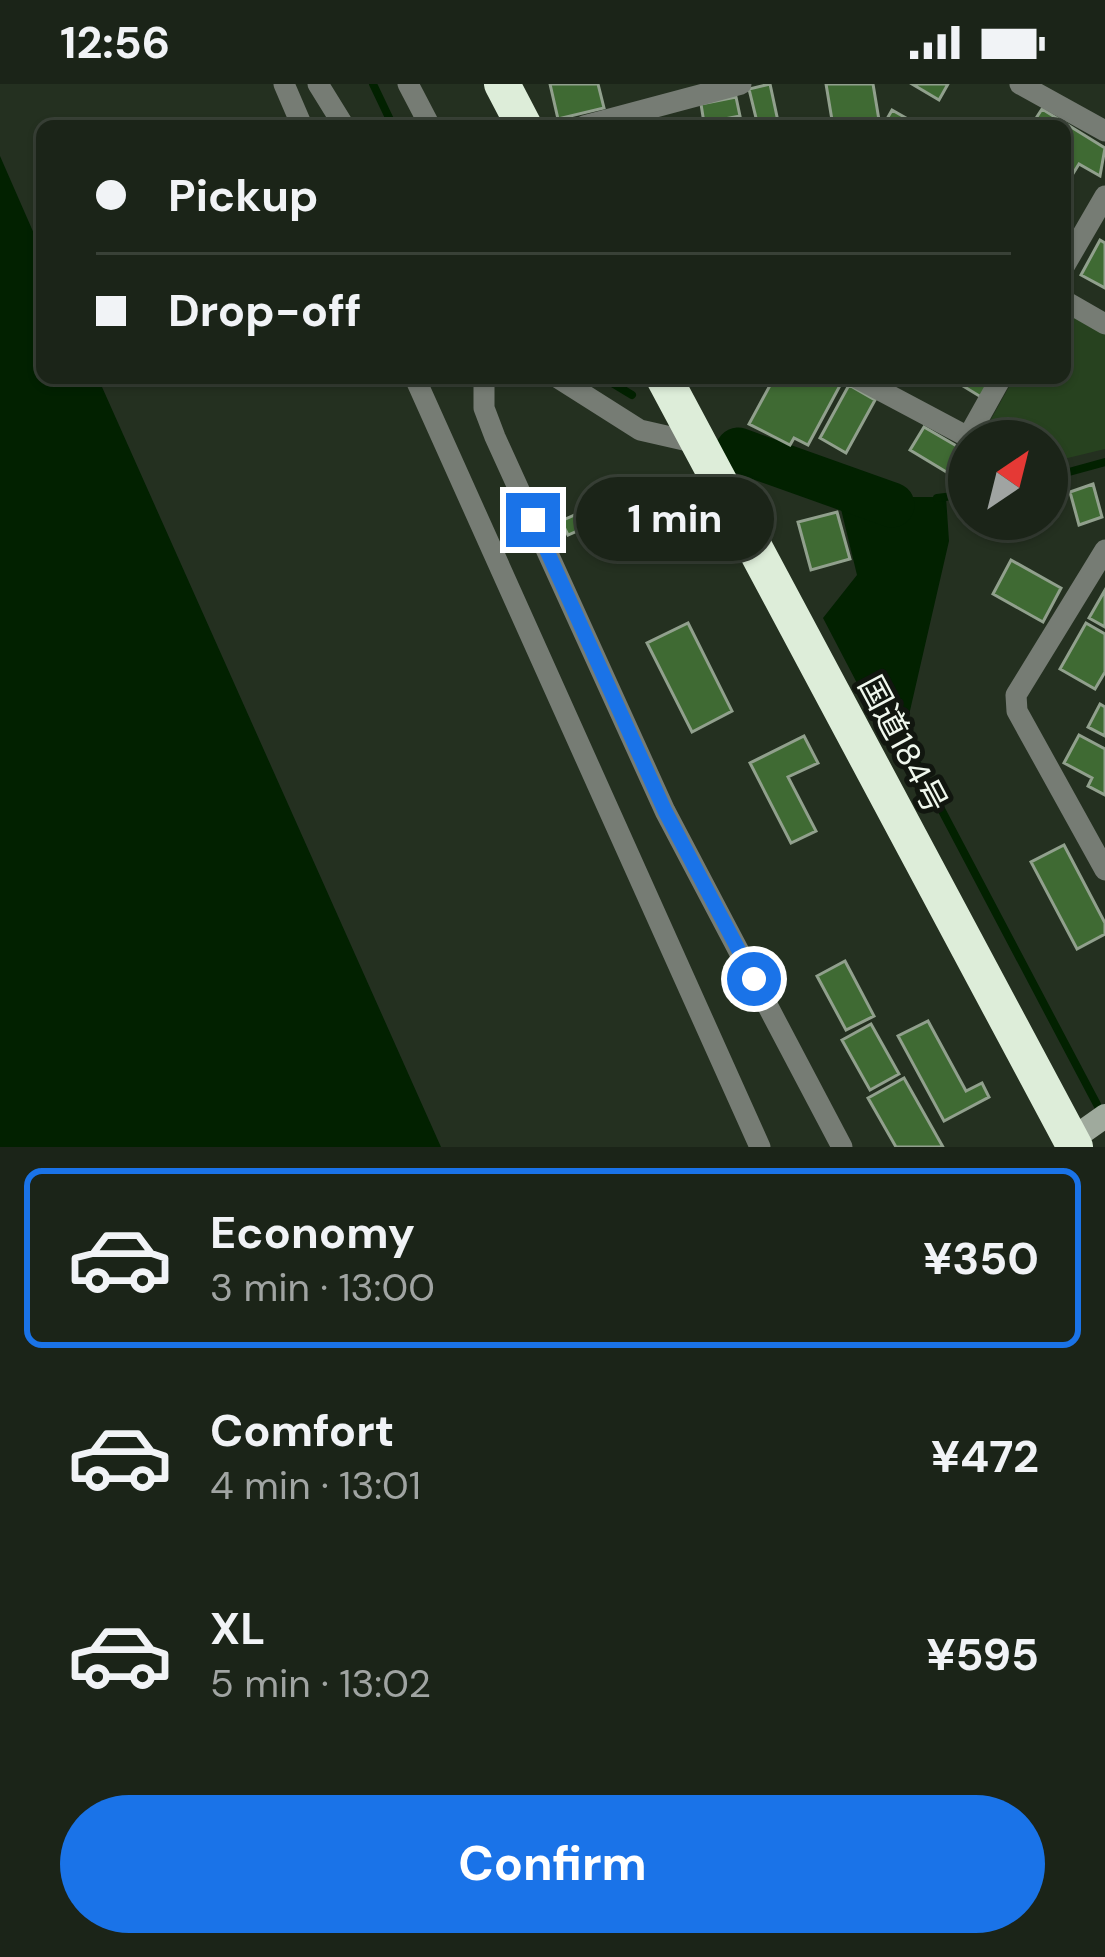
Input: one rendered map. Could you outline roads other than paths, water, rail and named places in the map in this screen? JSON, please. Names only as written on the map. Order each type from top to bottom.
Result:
[{"type":"highway","points":[[502,84],[521,120]]},
{"type":"highway","name":"国道184号","points":[[667,384],[1068,1145]]},
{"type":"street","points":[[284,84],[299,120]]},
{"type":"street","points":[[318,84],[340,120]]},
{"type":"street","points":[[408,84],[427,120]]},
{"type":"street","points":[[600,120],[666,95],[741,84]]},
{"type":"street","points":[[1021,84],[1105,131]]},
{"type":"street","points":[[1071,255],[1105,196]]},
{"type":"street","points":[[1071,304],[1105,324]]},
{"type":"street","points":[[418,384],[760,1147]]},
{"type":"street","points":[[484,384],[484,408],[495,437],[665,811],[842,1147]]},
{"type":"street","points":[[567,384],[640,430],[697,443]]},
{"type":"street","points":[[868,384],[968,437],[998,384]]},
{"type":"street","points":[[1105,550],[1016,695],[1017,711],[1105,870]]},
{"type":"street","points":[[1088,840],[1105,822]]},
{"type":"street","points":[[1068,1145],[1105,1116]]},
{"type":"waterway","points":[[373,84],[390,120]]},
{"type":"waterway","points":[[614,384],[632,395]]},
{"type":"waterway","points":[[738,450],[892,505]]},
{"type":"waterway","points":[[1068,472],[1105,462]]},
{"type":"waterway","points":[[937,498],[948,497]]},
{"type":"waterway","points":[[893,718],[1102,1114]]}]
